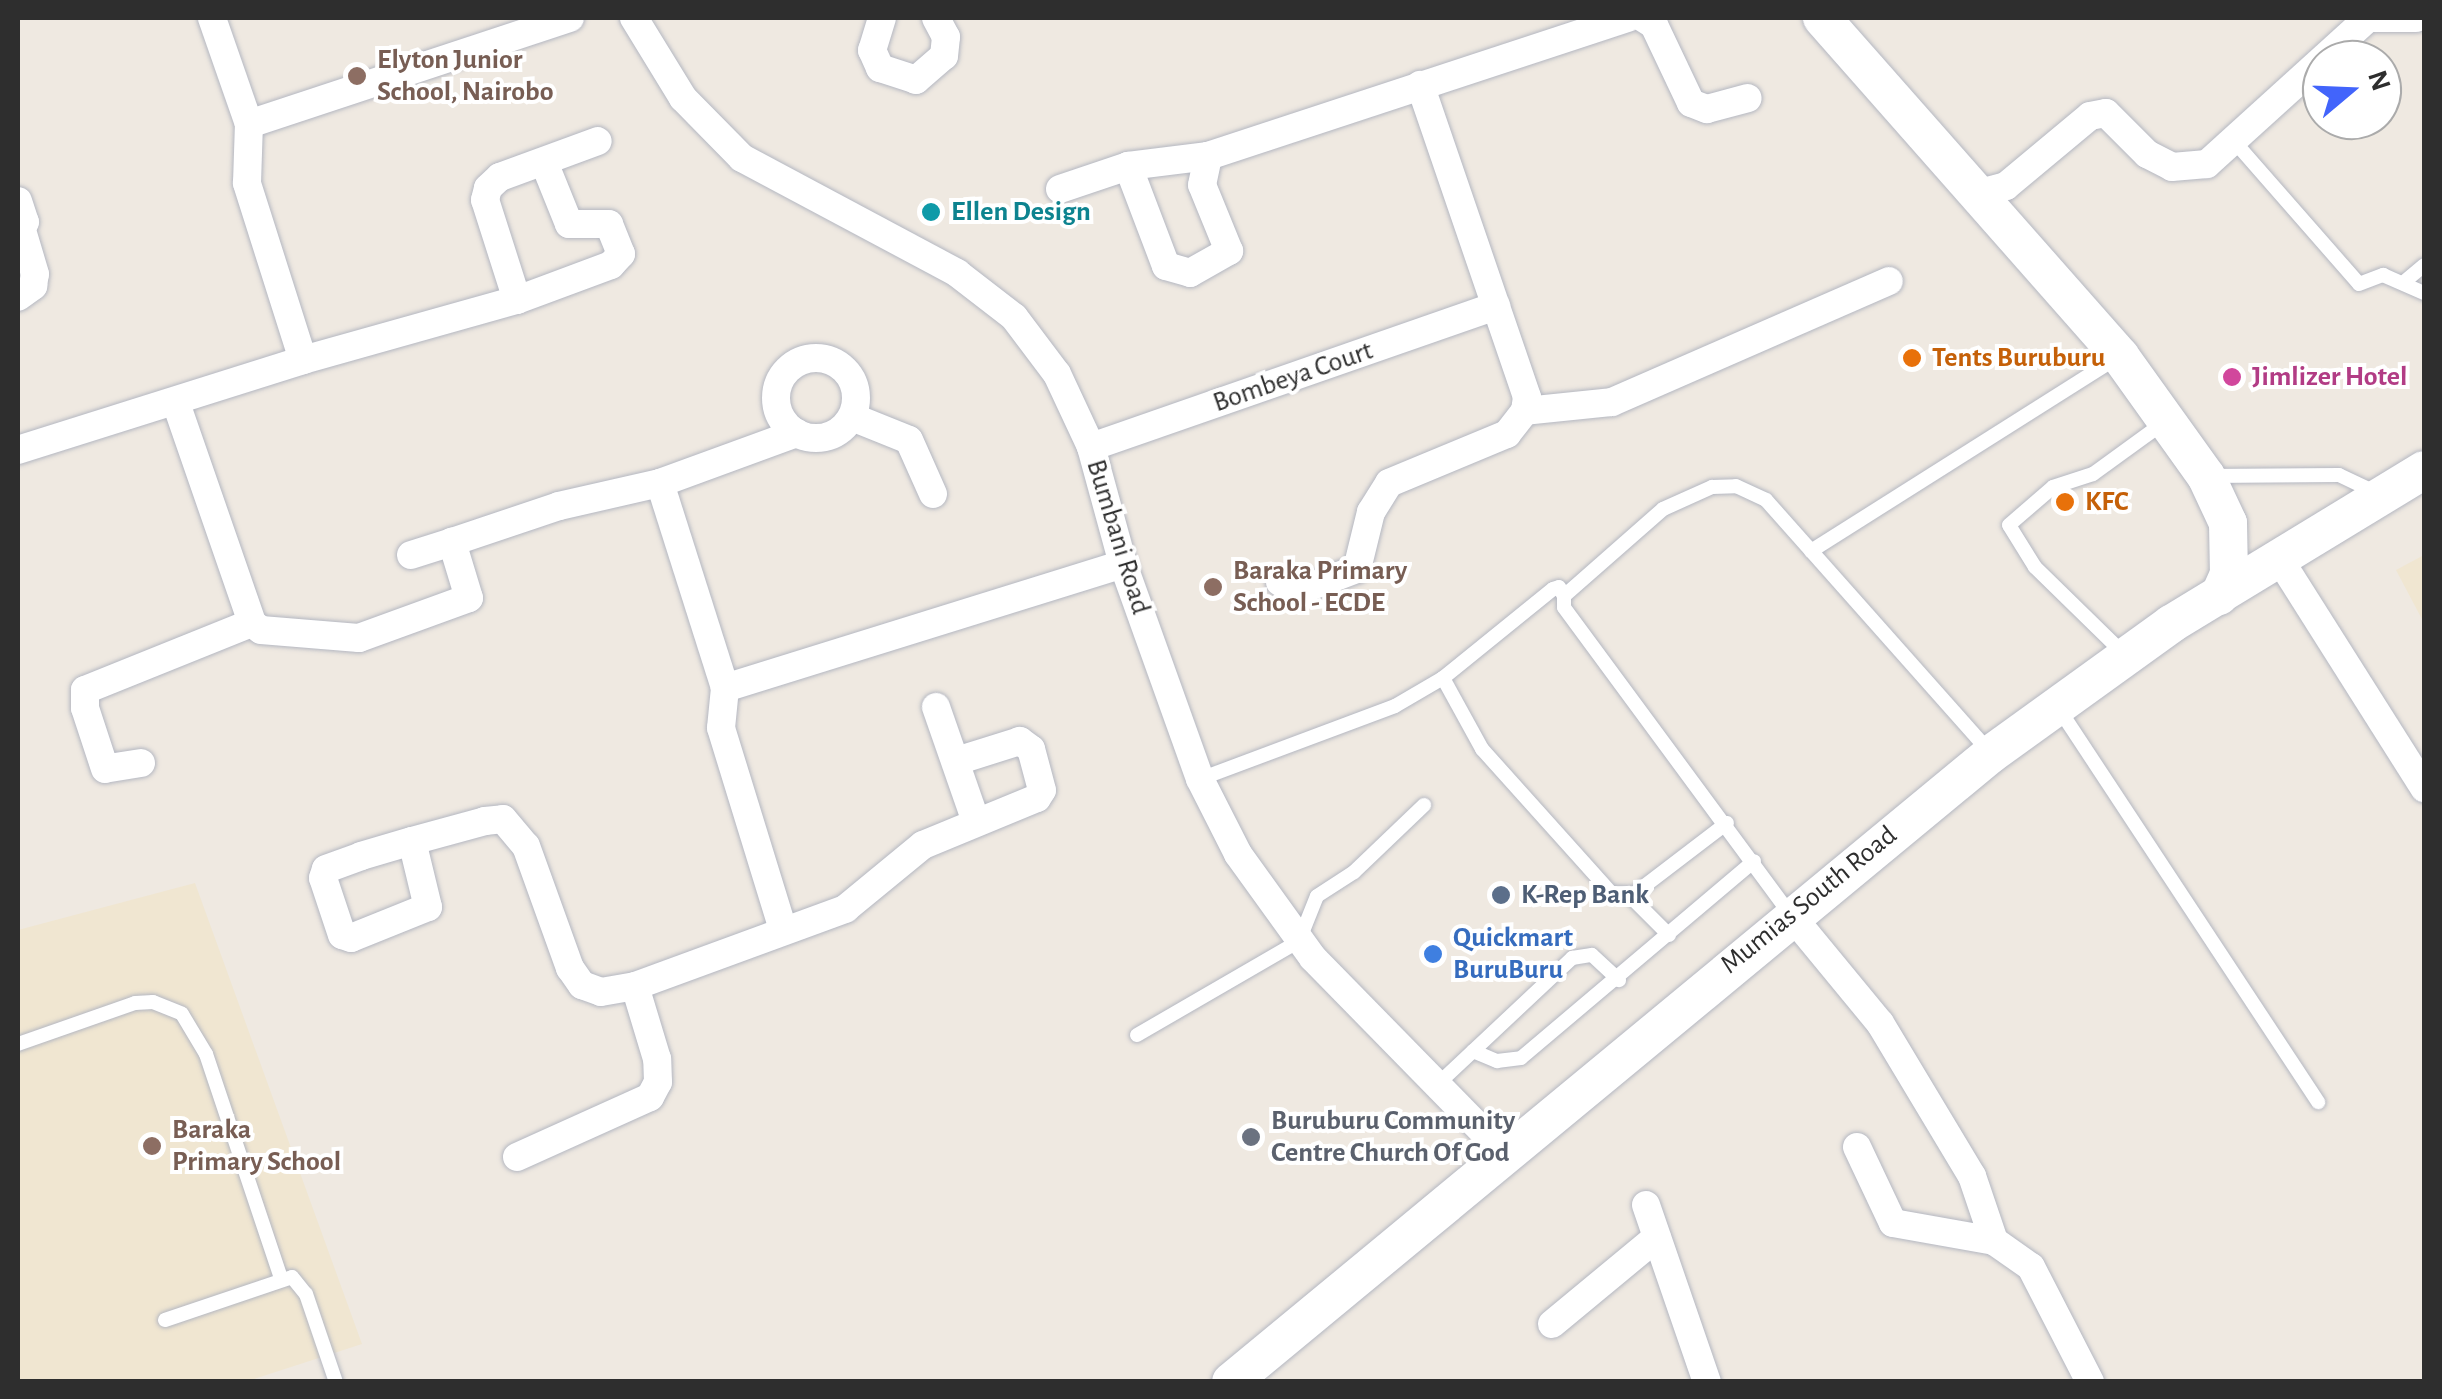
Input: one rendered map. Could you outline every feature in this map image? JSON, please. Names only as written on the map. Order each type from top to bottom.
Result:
[{"type":"main road","points":[[1822,18],[1995,198],[2120,356],[2213,489],[2280,560]]},
{"type":"main road","name":"Mumias South Road","points":[[1230,1382],[1790,914],[2056,704],[2125,655],[2424,470]]},
{"type":"main road","points":[[2213,489],[2228,574],[2219,596]]},
{"type":"street","points":[[212,18],[249,124],[247,183],[303,360]]},
{"type":"street","name":"Bumbani Road","points":[[634,18],[683,98],[742,158],[987,290],[1057,374],[1091,448],[1123,564],[1200,780],[1238,854],[1299,941],[1504,1154]]},
{"type":"street","points":[[882,18],[872,50],[880,68],[916,80],[944,56],[946,37],[938,18]]},
{"type":"street","points":[[1060,189],[1128,166],[1208,156],[1420,85],[1552,28],[1628,18]]},
{"type":"street","points":[[1643,18],[1654,25],[1692,104],[1707,109],[1748,98]]},
{"type":"street","points":[[1995,198],[2090,116],[2106,113],[2147,154],[2187,170],[2208,164],[2370,18],[2416,18]]},
{"type":"street","points":[[249,124],[562,19]]},
{"type":"street","points":[[1280,582],[1296,592],[1356,569],[1371,512],[1388,484],[1507,434],[1525,411],[1527,397],[1420,85]]},
{"type":"street","points":[[517,300],[486,193],[500,177],[598,141]]},
{"type":"street","points":[[1128,166],[1166,266],[1190,273],[1229,252],[1202,185],[1208,156]]},
{"type":"street","points":[[18,450],[303,360],[517,300],[611,265],[621,254],[609,224],[568,224],[544,162]]},
{"type":"street","points":[[18,201],[20,232],[35,274],[32,286],[18,297]]},
{"type":"street","points":[[1525,411],[1612,402],[1889,280]]},
{"type":"street","name":"Bombeya Court","points":[[1091,448],[1496,306]]},
{"type":"street","points":[[816,357],[836,362],[851,376],[857,397],[852,417],[837,432],[817,438],[797,433],[782,418],[776,398],[788,370],[816,357]]},
{"type":"street","points":[[176,402],[252,623],[278,635],[339,640],[376,634],[465,602],[471,590],[452,542]]},
{"type":"street","points":[[852,417],[910,440],[933,494]]},
{"type":"street","points":[[411,554],[558,506],[660,483],[797,433]]},
{"type":"street","points":[[660,483],[720,657],[725,688],[721,728],[783,930]]},
{"type":"street","points":[[2280,560],[2424,788]]},
{"type":"street","points":[[725,688],[1123,564]]},
{"type":"street","points":[[140,763],[105,769],[84,708],[86,690],[252,623]]},
{"type":"street","points":[[936,708],[976,822]]},
{"type":"street","points":[[412,842],[484,821],[503,820],[515,828],[582,985],[601,992],[635,986],[845,909],[923,845],[1036,798],[1041,780],[1031,749],[1020,740],[956,762]]},
{"type":"street","points":[[1790,914],[1880,1023],[1972,1176],[1994,1241]]},
{"type":"street","points":[[516,1156],[650,1097],[658,1082],[657,1059],[635,986]]},
{"type":"street","points":[[1857,1147],[1893,1222],[1994,1241],[2031,1267],[2090,1381]]},
{"type":"street","points":[[1646,1205],[1706,1382]]},
{"type":"street","points":[[1552,1324],[1657,1237]]},
{"type":"lane","points":[[2233,140],[2360,284],[2383,275],[2424,292]]},
{"type":"lane","points":[[2404,282],[2424,265]]},
{"type":"lane","points":[[1811,551],[2120,356]]},
{"type":"lane","points":[[2125,655],[2034,567],[2009,525],[2052,487],[2093,474],[2166,421]]},
{"type":"lane","points":[[2213,489],[2339,474],[2383,496]]},
{"type":"lane","points":[[1564,596],[1663,509],[1712,487],[1736,486],[1766,500],[1991,754]]},
{"type":"lane","points":[[1200,780],[1395,706],[1443,678],[1559,587],[1569,616],[1727,823],[1790,914]]},
{"type":"lane","points":[[1443,678],[1482,749],[1596,880],[1617,894],[1634,894],[1727,823]]},
{"type":"lane","points":[[2056,704],[2318,1102]]},
{"type":"lane","points":[[1136,1035],[1299,941],[1317,896],[1354,872],[1424,805]]},
{"type":"lane","points":[[1473,1051],[1497,1060],[1521,1058],[1619,980],[1754,860]]},
{"type":"lane","points":[[1617,894],[1632,894],[1668,936]]},
{"type":"lane","points":[[1439,1084],[1577,955],[1596,957],[1619,980]]},
{"type":"lane","points":[[18,1044],[135,1004],[153,1002],[182,1014],[206,1054],[281,1278]]},
{"type":"lane","points":[[165,1320],[281,1278],[292,1278],[306,1294],[336,1382]]},
{"type":"shaded area","points":[[2424,555],[2424,623],[2396,570]]},
{"type":"shaded area","name":"Baraka Primary School","points":[[195,883],[362,1344],[248,1381],[18,1382],[18,930]]},
{"type":"place","name":"Elyton Junior School, Nairobo","points":[[357,76]]},
{"type":"place","name":"Ellen Design","points":[[931,212]]},
{"type":"place","name":"Tents Buruburu","points":[[1912,358]]},
{"type":"place","name":"Jimlizer Hotel","points":[[2232,377]]},
{"type":"place","name":"KFC","points":[[2065,502]]},
{"type":"place","name":"Baraka Primary School - ECDE","points":[[1213,587]]},
{"type":"place","name":"K-Rep Bank","points":[[1501,895]]},
{"type":"place","name":"Quickmart BuruBuru","points":[[1433,954]]},
{"type":"place","name":"Buruburu Community Centre Church Of God","points":[[1251,1137]]},
{"type":"place","name":"Baraka Primary School","points":[[152,1146]]}]
